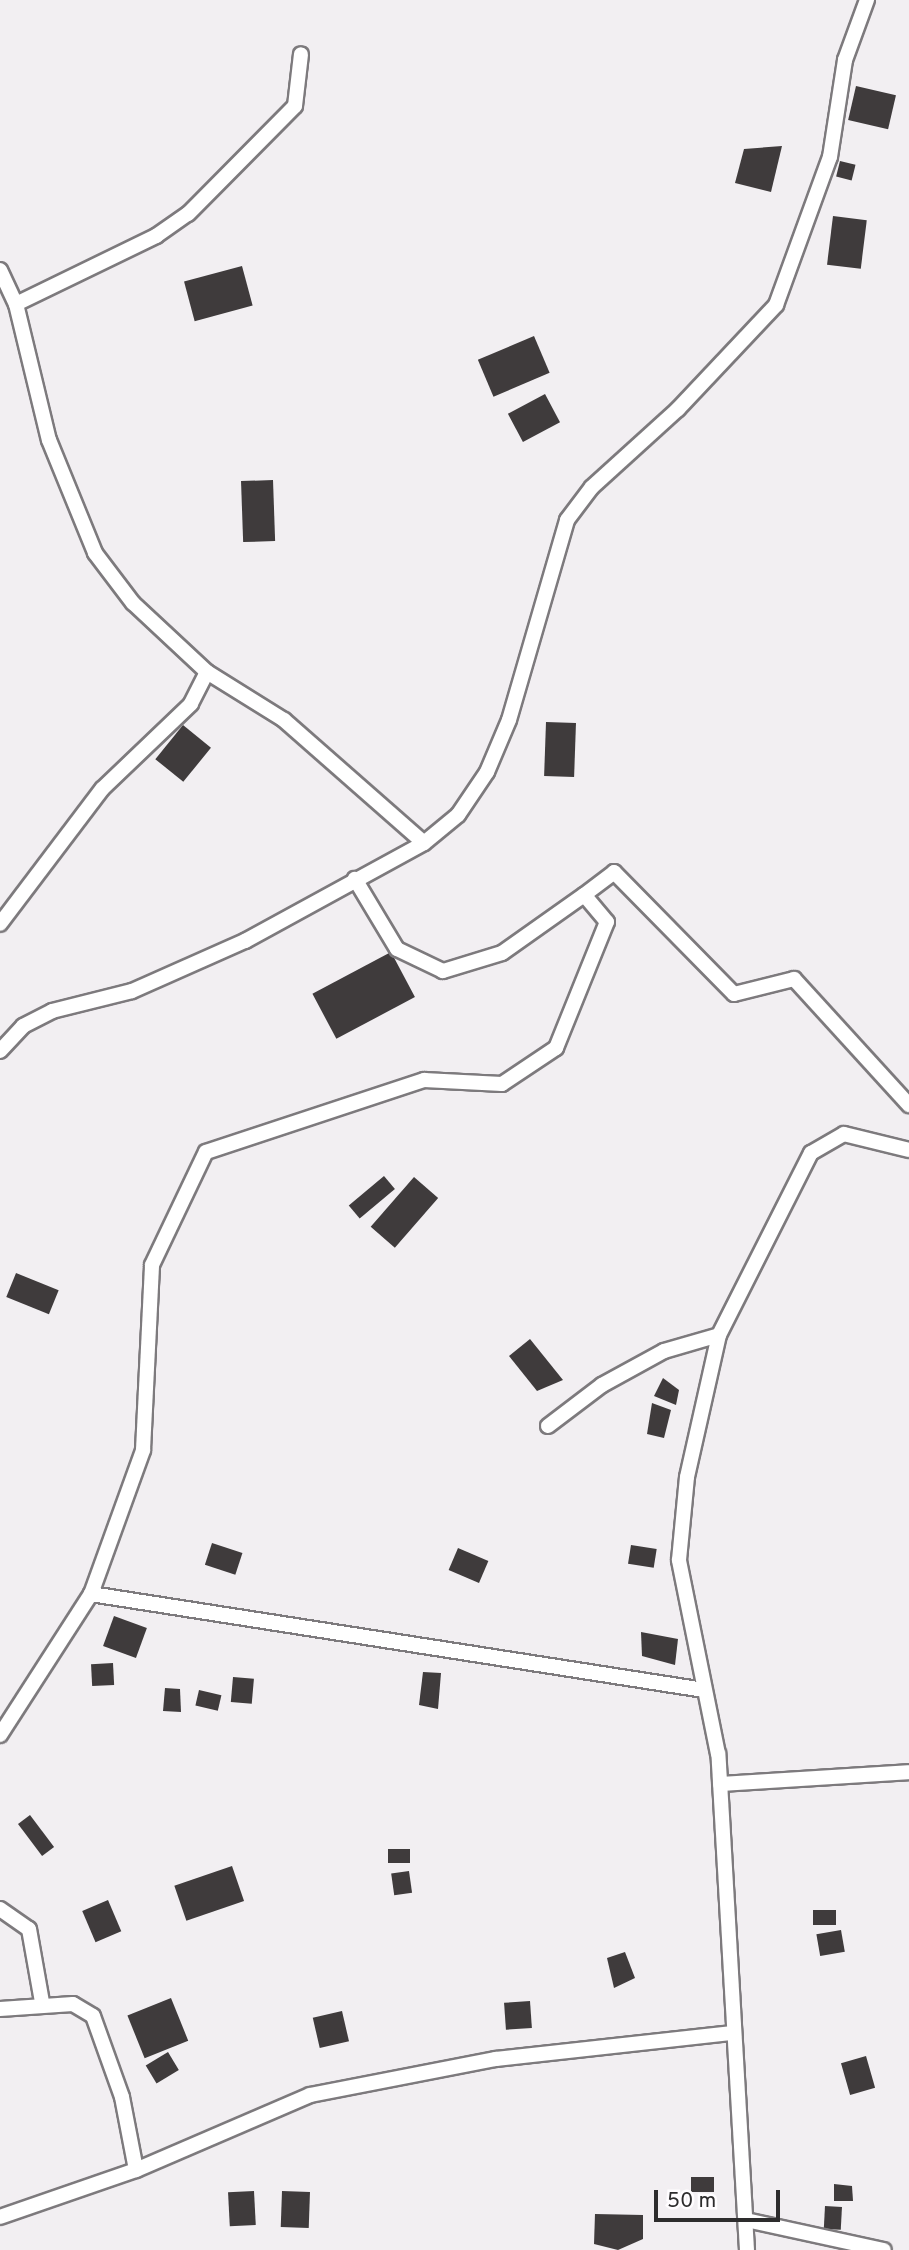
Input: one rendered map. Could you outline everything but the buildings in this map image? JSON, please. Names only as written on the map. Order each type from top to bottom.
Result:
[{"type":"street","points":[[0,1051],[23,1026],[52,1012],[184,972],[424,843],[458,815],[487,772],[567,520],[592,487],[678,409],[776,305],[830,157],[845,60],[867,0]]},
{"type":"street","points":[[16,304],[156,236],[188,214],[295,106],[302,54]]},
{"type":"street","points":[[2,278],[16,304],[49,440],[95,553],[132,603],[207,672],[284,720],[424,843]]},
{"type":"street","points":[[0,924],[102,789],[191,704],[207,672]]},
{"type":"street","points":[[355,878],[397,949],[443,971],[502,953],[614,872],[734,994],[794,979],[909,1105]]},
{"type":"street","points":[[0,1735],[91,1594],[143,1450],[152,1265],[206,1152],[425,1080],[502,1084],[556,1048],[607,922],[584,894]]},
{"type":"street","points":[[747,2250],[720,1784],[679,1560],[687,1477],[719,1335],[811,1153],[844,1134],[909,1150]]},
{"type":"street","points":[[548,1426],[602,1385],[664,1351],[719,1335]]},
{"type":"street","points":[[91,1594],[704,1690]]},
{"type":"street","points":[[720,1784],[909,1772]]},
{"type":"street","points":[[0,1909],[29,1929],[43,2002]]},
{"type":"street","points":[[0,2009],[43,2002],[73,2004],[93,2016],[122,2097],[136,2171]]},
{"type":"street","points":[[0,2217],[136,2171],[310,2095],[379,2078],[733,2033]]},
{"type":"street","points":[[746,2220],[884,2250]]}]
